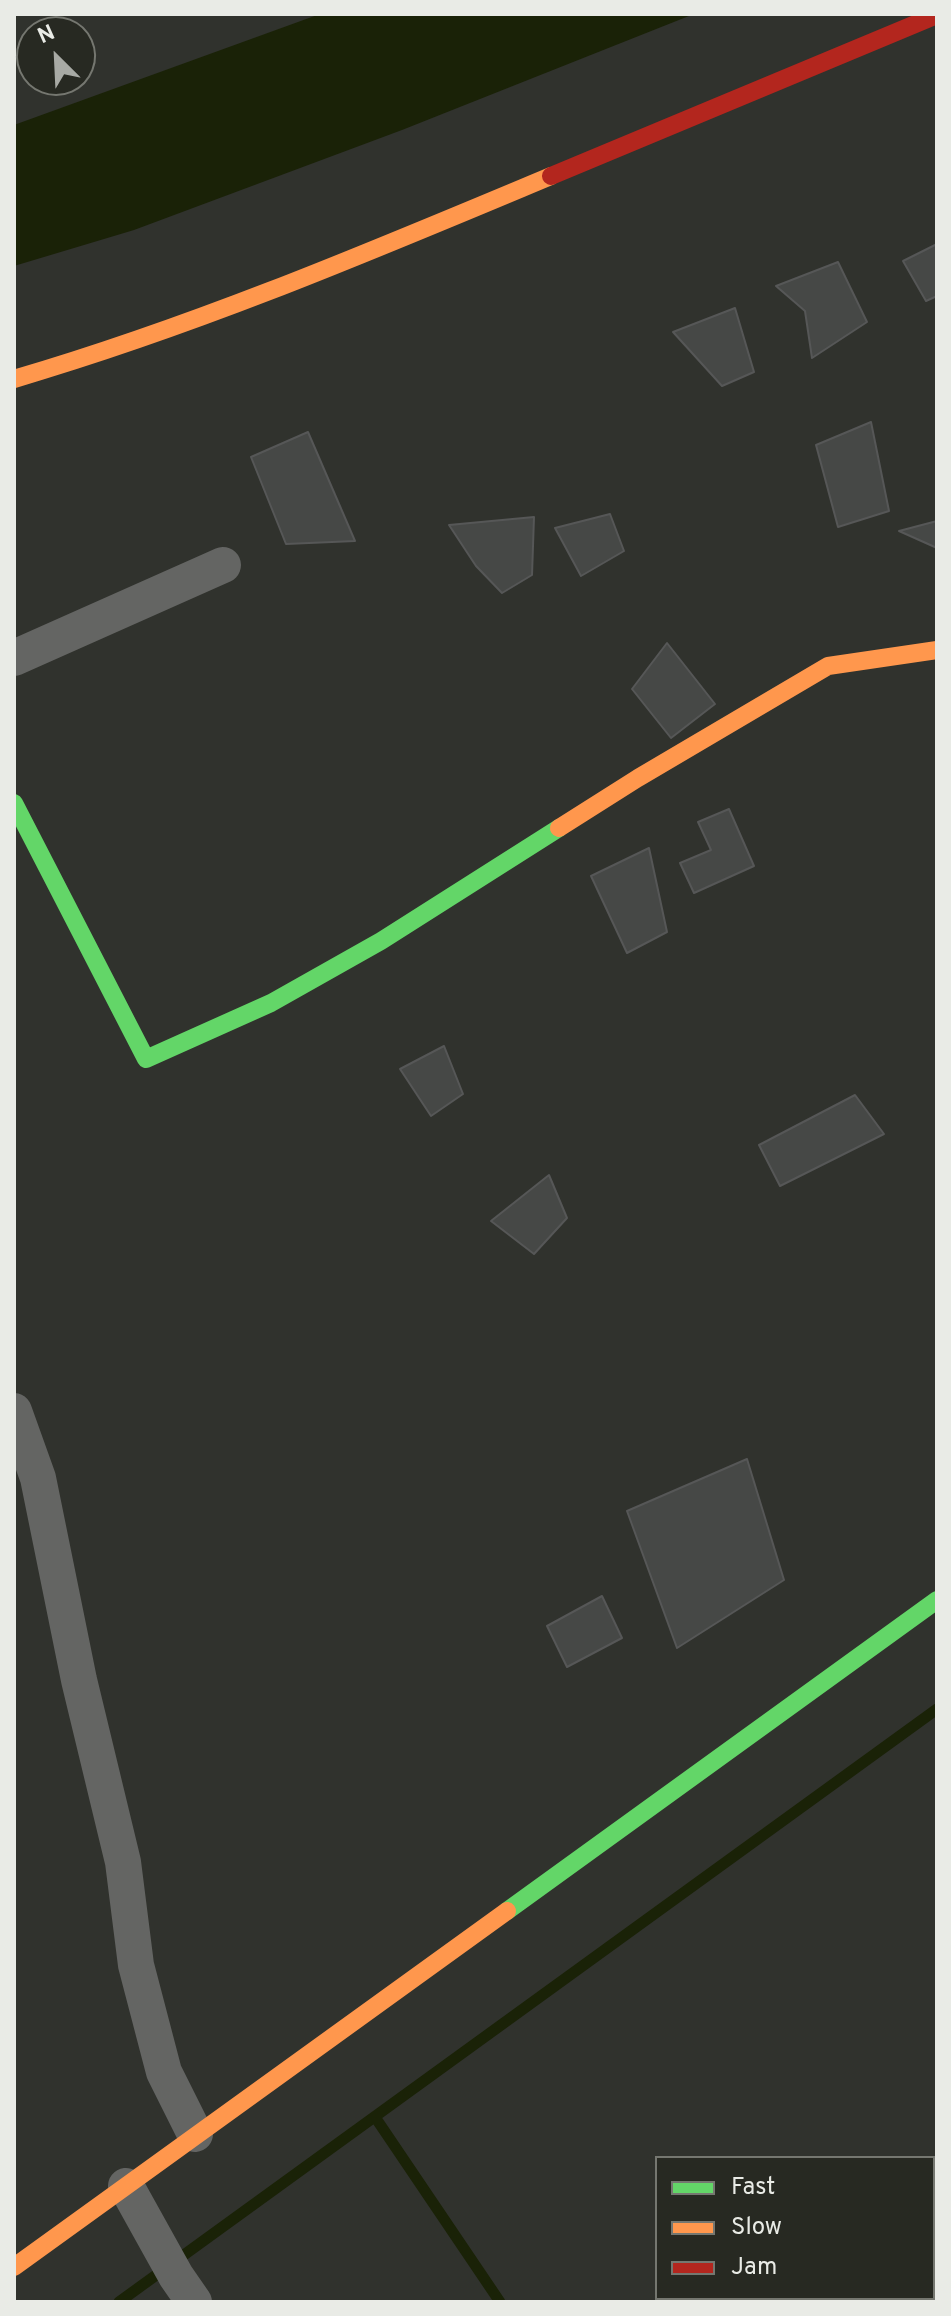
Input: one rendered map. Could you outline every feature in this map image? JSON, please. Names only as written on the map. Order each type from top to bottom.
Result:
[{"type":"street","points":[[14,379],[110,351],[371,251],[937,15]]},
{"type":"street","points":[[14,658],[223,565]]},
{"type":"street","points":[[14,803],[146,1059],[271,1003],[381,941],[638,778],[828,666],[937,650]]},
{"type":"street","points":[[14,1411],[38,1478],[79,1680],[123,1862],[136,1965],[164,2072],[195,2134]]},
{"type":"street","points":[[14,2267],[937,1600]]},
{"type":"street","points":[[126,2186],[185,2289]]},
{"type":"shaded area","points":[[320,14],[694,14],[402,130],[134,230],[14,266],[14,125]]},
{"type":"building","points":[[937,244],[937,296],[926,301],[903,261]]},
{"type":"building","points":[[838,262],[867,322],[812,358],[805,311],[776,286]]},
{"type":"building","points":[[735,308],[754,372],[722,386],[673,332]]},
{"type":"building","points":[[871,422],[889,511],[838,527],[816,445]]},
{"type":"building","points":[[308,432],[355,541],[286,544],[251,457]]},
{"type":"building","points":[[610,514],[624,551],[581,576],[555,528]]},
{"type":"building","points":[[534,517],[532,575],[502,593],[476,566],[449,525]]},
{"type":"building","points":[[937,521],[937,548],[899,531]]},
{"type":"building","points":[[667,643],[715,704],[671,738],[632,689]]},
{"type":"building","points":[[729,809],[754,866],[694,893],[680,863],[711,850],[698,822]]},
{"type":"building","points":[[649,848],[667,932],[627,953],[591,876]]},
{"type":"building","points":[[444,1046],[463,1094],[431,1116],[400,1069]]},
{"type":"building","points":[[855,1095],[884,1134],[780,1186],[759,1145]]},
{"type":"building","points":[[549,1175],[567,1218],[534,1254],[491,1221]]},
{"type":"building","points":[[747,1459],[784,1580],[677,1648],[627,1511]]},
{"type":"building","points":[[602,1596],[622,1638],[567,1667],[547,1626]]},
{"type":"waterway","points":[[119,2302],[937,1709]]},
{"type":"waterway","points":[[375,2117],[500,2302]]},
{"type":"traffic: fast","points":[[14,803],[146,1059],[271,1003],[381,941],[559,828]]},
{"type":"traffic: fast","points":[[507,1911],[937,1600]]},
{"type":"traffic: slow","points":[[14,379],[218,311],[551,176]]},
{"type":"traffic: slow","points":[[559,828],[828,666],[937,650]]},
{"type":"traffic: slow","points":[[14,2267],[507,1911]]},
{"type":"traffic: jam","points":[[551,176],[937,15]]}]
